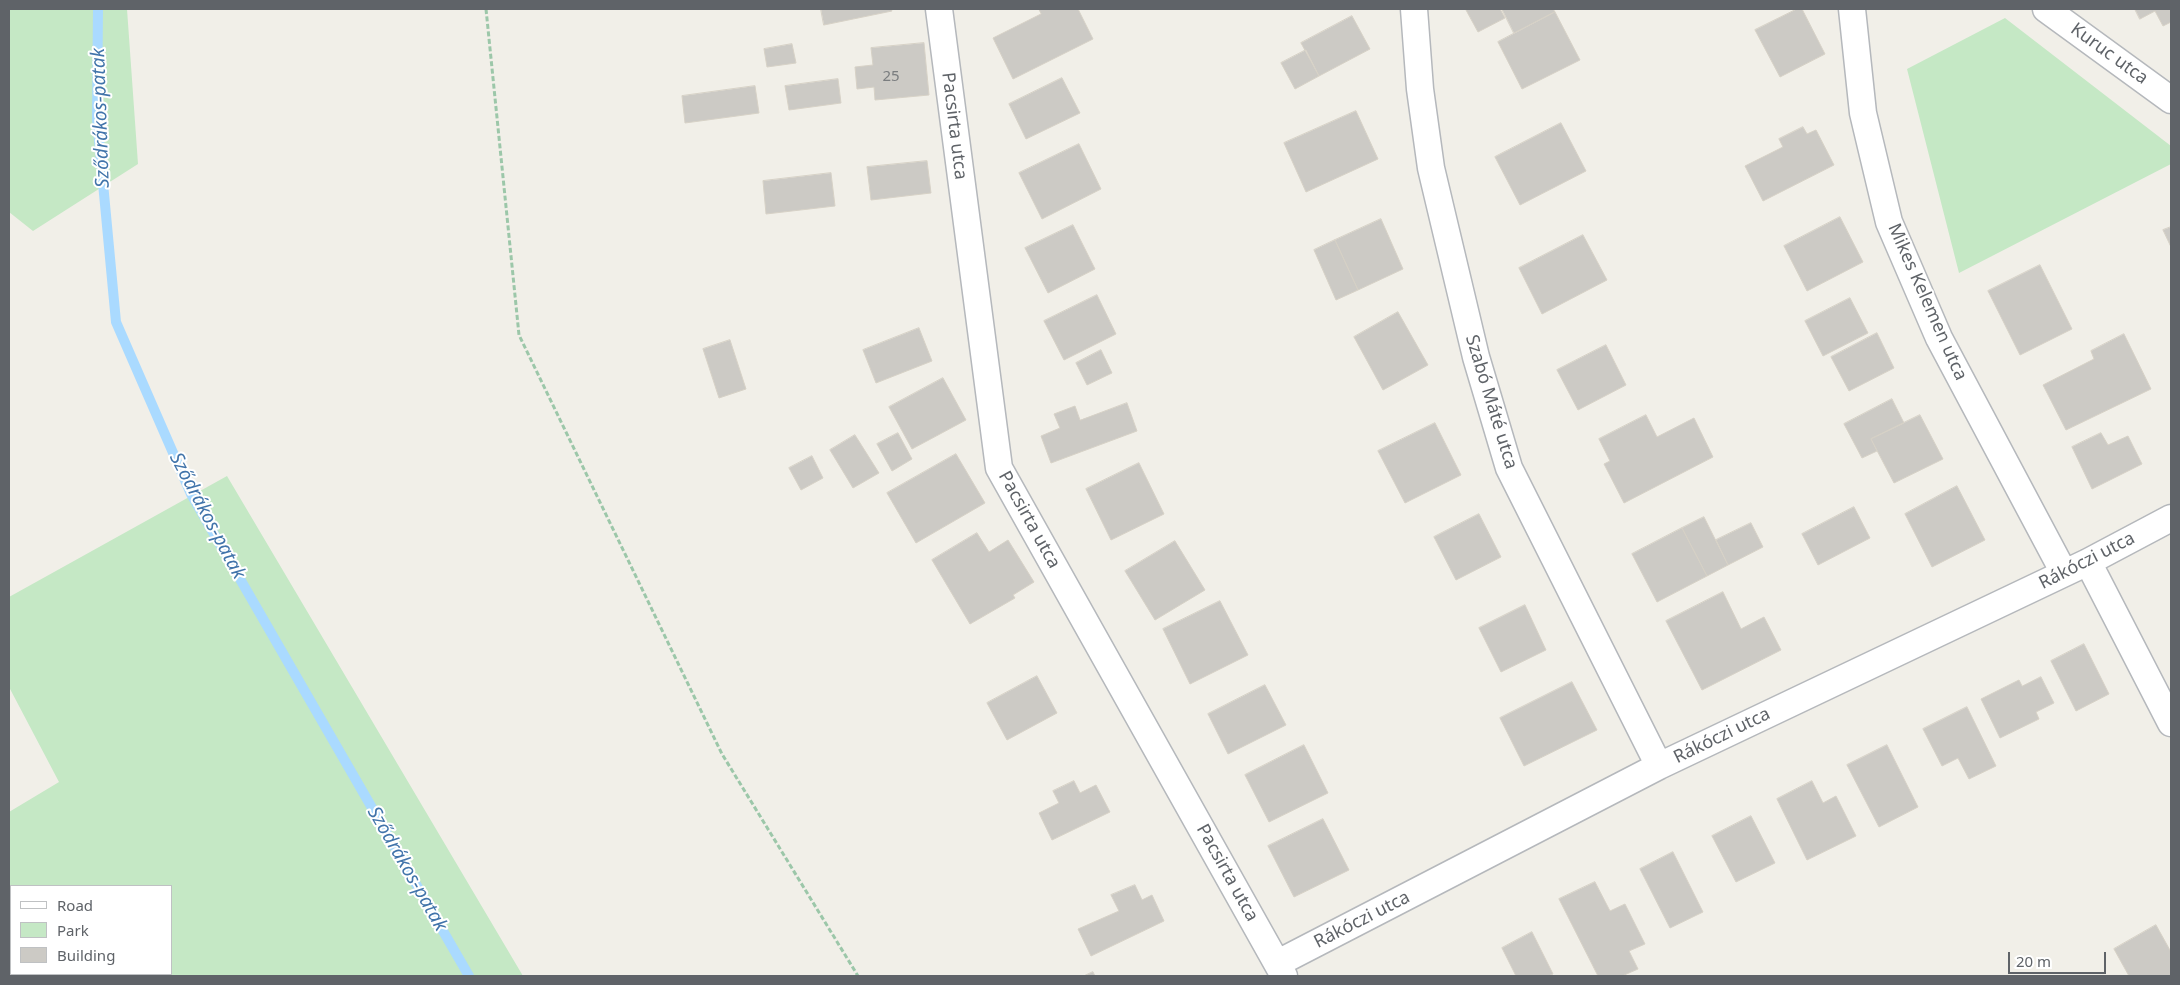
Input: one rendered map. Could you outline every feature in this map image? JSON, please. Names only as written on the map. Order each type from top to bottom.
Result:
[{"type":"street","name":"Pacsirta utca","points":[[939,9],[999,468],[1281,970]]},
{"type":"street","name":"Szabó Máté utca","points":[[1414,9],[1420,89],[1431,168],[1476,358],[1510,468],[1659,766]]},
{"type":"street","name":"Mikes Kelemen utca","points":[[1852,9],[1863,113],[1889,222],[1939,338],[2064,573]]},
{"type":"street","name":"Kuruc utca","points":[[2046,9],[2171,100]]},
{"type":"street","name":"Rákóczi utca","points":[[1281,970],[1659,766],[2088,562],[2171,518]]},
{"type":"street","points":[[2088,562],[2171,723]]},
{"type":"path","points":[[486,9],[519,335],[722,754],[858,976]]},
{"type":"green space","points":[[9,9],[127,9],[138,164],[33,231],[9,212]]},
{"type":"green space","points":[[2005,18],[2171,146],[2171,164],[1959,273],[1907,69]]},
{"type":"green space","points":[[227,476],[523,976],[9,976],[9,812],[59,782],[9,687],[9,597]]},
{"type":"building","points":[[821,9],[891,9],[892,11],[824,25]]},
{"type":"building","points":[[1039,9],[1078,9],[1093,39],[1013,79],[993,38],[1041,14]]},
{"type":"building","points":[[1500,9],[1505,18],[1478,32],[1466,10]]},
{"type":"building","points":[[1502,9],[1553,9],[1555,12],[1514,33]]},
{"type":"building","points":[[1797,9],[1802,9],[1825,54],[1780,77],[1755,30]]},
{"type":"building","points":[[2135,9],[2171,9],[2171,22],[2163,26],[2155,11],[2140,19]]},
{"type":"building","points":[[1555,12],[1580,60],[1522,89],[1498,42]]},
{"type":"building","points":[[1352,16],[1370,49],[1319,76],[1301,43]]},
{"type":"building","points":[[924,43],[929,95],[875,100],[874,87],[857,89],[855,67],[873,65],[871,48]]},
{"type":"building","points":[[792,44],[796,63],[767,67],[764,49]]},
{"type":"building","points":[[1306,50],[1319,76],[1295,89],[1281,63]]},
{"type":"building","points":[[1062,78],[1080,113],[1026,139],[1009,104]]},
{"type":"building","points":[[838,79],[841,103],[789,110],[785,86]]},
{"type":"building","points":[[755,86],[759,113],[685,123],[682,96]]},
{"type":"building","points":[[1356,111],[1378,159],[1306,192],[1284,143]]},
{"type":"building","points":[[1561,123],[1586,171],[1520,205],[1495,157]]},
{"type":"building","points":[[1803,127],[1807,134],[1816,130],[1834,165],[1763,201],[1745,166],[1783,147],[1779,139]]},
{"type":"building","points":[[1079,144],[1101,189],[1042,219],[1019,173]]},
{"type":"building","points":[[927,161],[931,193],[871,200],[867,167]]},
{"type":"building","points":[[831,173],[835,206],[766,214],[763,181]]},
{"type":"building","points":[[1840,217],[1863,262],[1807,291],[1784,246]]},
{"type":"building","points":[[1381,219],[1403,269],[1358,290],[1335,240]]},
{"type":"building","points":[[1073,225],[1095,269],[1048,293],[1025,248]]},
{"type":"building","points":[[2171,227],[2171,247],[2163,230]]},
{"type":"building","points":[[1583,235],[1607,280],[1542,314],[1519,268]]},
{"type":"building","points":[[1335,240],[1358,290],[1336,300],[1314,250]]},
{"type":"building","points":[[2040,265],[2072,329],[2020,355],[1988,291]]},
{"type":"building","points":[[1097,295],[1116,334],[1064,360],[1044,321]]},
{"type":"building","points":[[1850,298],[1868,333],[1823,356],[1805,321]]},
{"type":"building","points":[[1398,312],[1428,365],[1383,390],[1354,337]]},
{"type":"building","points":[[919,328],[932,361],[876,383],[863,350]]},
{"type":"building","points":[[1877,333],[1894,368],[1849,391],[1831,357]]},
{"type":"building","points":[[2124,334],[2151,389],[2066,430],[2043,385],[2094,359],[2091,351]]},
{"type":"building","points":[[730,340],[746,389],[719,398],[703,349]]},
{"type":"building","points":[[1606,345],[1626,385],[1578,410],[1557,370]]},
{"type":"building","points":[[1101,350],[1112,373],[1087,385],[1076,363]]},
{"type":"building","points":[[943,378],[966,420],[912,449],[889,407]]},
{"type":"building","points":[[1892,399],[1904,423],[1871,439],[1877,451],[1862,458],[1844,424]]},
{"type":"building","points":[[1127,403],[1137,431],[1051,463],[1041,436],[1060,428],[1054,414],[1075,406],[1080,420]]},
{"type":"building","points":[[1646,415],[1657,437],[1694,418],[1713,457],[1624,503],[1604,464],[1610,461],[1599,439]]},
{"type":"building","points":[[1920,415],[1943,459],[1894,483],[1871,439]]},
{"type":"building","points":[[1435,423],[1461,475],[1405,503],[1378,451]]},
{"type":"building","points":[[898,433],[912,459],[892,471],[877,444]]},
{"type":"building","points":[[2101,433],[2108,445],[2128,436],[2142,464],[2092,489],[2072,447]]},
{"type":"building","points":[[855,435],[879,473],[853,488],[830,450]]},
{"type":"building","points":[[956,454],[985,503],[916,543],[887,493]]},
{"type":"building","points":[[812,456],[823,478],[801,490],[789,468]]},
{"type":"building","points":[[1139,463],[1164,514],[1111,540],[1086,489]]},
{"type":"building","points":[[1957,486],[1985,540],[1932,567],[1905,514]]},
{"type":"building","points":[[1854,507],[1870,538],[1818,565],[1802,534]]},
{"type":"building","points":[[1479,514],[1501,557],[1456,580],[1434,537]]},
{"type":"building","points":[[1704,517],[1728,565],[1707,576],[1682,528]]},
{"type":"building","points":[[1751,523],[1763,547],[1728,565],[1716,540]]},
{"type":"building","points":[[1682,528],[1707,576],[1657,602],[1632,554]]},
{"type":"building","points":[[977,533],[989,552],[1008,540],[1034,582],[1013,595],[1015,598],[970,624],[932,560]]},
{"type":"building","points":[[1175,541],[1205,590],[1155,620],[1125,571]]},
{"type":"building","points":[[1723,592],[1741,629],[1764,617],[1781,650],[1702,690],[1666,621]]},
{"type":"building","points":[[1220,601],[1248,655],[1190,684],[1163,629]]},
{"type":"building","points":[[1525,605],[1546,650],[1501,672],[1479,628]]},
{"type":"building","points":[[2084,644],[2109,694],[2076,711],[2051,661]]},
{"type":"building","points":[[1037,676],[1057,713],[1007,740],[987,703]]},
{"type":"building","points":[[2041,677],[2054,703],[2036,712],[2039,719],[2000,738],[1981,699],[2019,680],[2022,686]]},
{"type":"building","points":[[1572,682],[1597,730],[1524,766],[1500,718]]},
{"type":"building","points":[[1265,685],[1286,725],[1228,754],[1208,714]]},
{"type":"building","points":[[1967,707],[1996,766],[1969,779],[1958,758],[1942,766],[1923,729]]},
{"type":"building","points":[[1304,745],[1328,793],[1269,822],[1245,775]]},
{"type":"building","points":[[1887,745],[1918,807],[1879,827],[1847,765]]},
{"type":"building","points":[[1074,781],[1080,793],[1096,785],[1110,812],[1052,840],[1039,813],[1059,803],[1053,791]]},
{"type":"building","points":[[1812,781],[1823,803],[1836,796],[1856,836],[1807,860],[1777,799]]},
{"type":"building","points":[[1751,816],[1775,863],[1736,882],[1712,836]]},
{"type":"building","points":[[1323,819],[1349,870],[1294,897],[1268,846]]},
{"type":"building","points":[[1673,852],[1703,912],[1670,928],[1640,869]]},
{"type":"building","points":[[1595,882],[1610,911],[1625,904],[1645,944],[1629,951],[1638,969],[1622,976],[1598,976],[1559,899]]},
{"type":"building","points":[[1135,885],[1142,900],[1152,895],[1164,921],[1091,956],[1078,929],[1119,911],[1111,895]]},
{"type":"building","points":[[2156,925],[2171,952],[2171,976],[2129,976],[2114,949]]},
{"type":"building","points":[[1532,932],[1553,974],[1548,976],[1516,976],[1502,948]]},
{"type":"building","points":[[1093,972],[1095,976],[1084,976]]},
{"type":"waterway","name":"Sződrákos-patak","points":[[98,9],[97,119],[116,322],[191,494],[469,976]]}]
